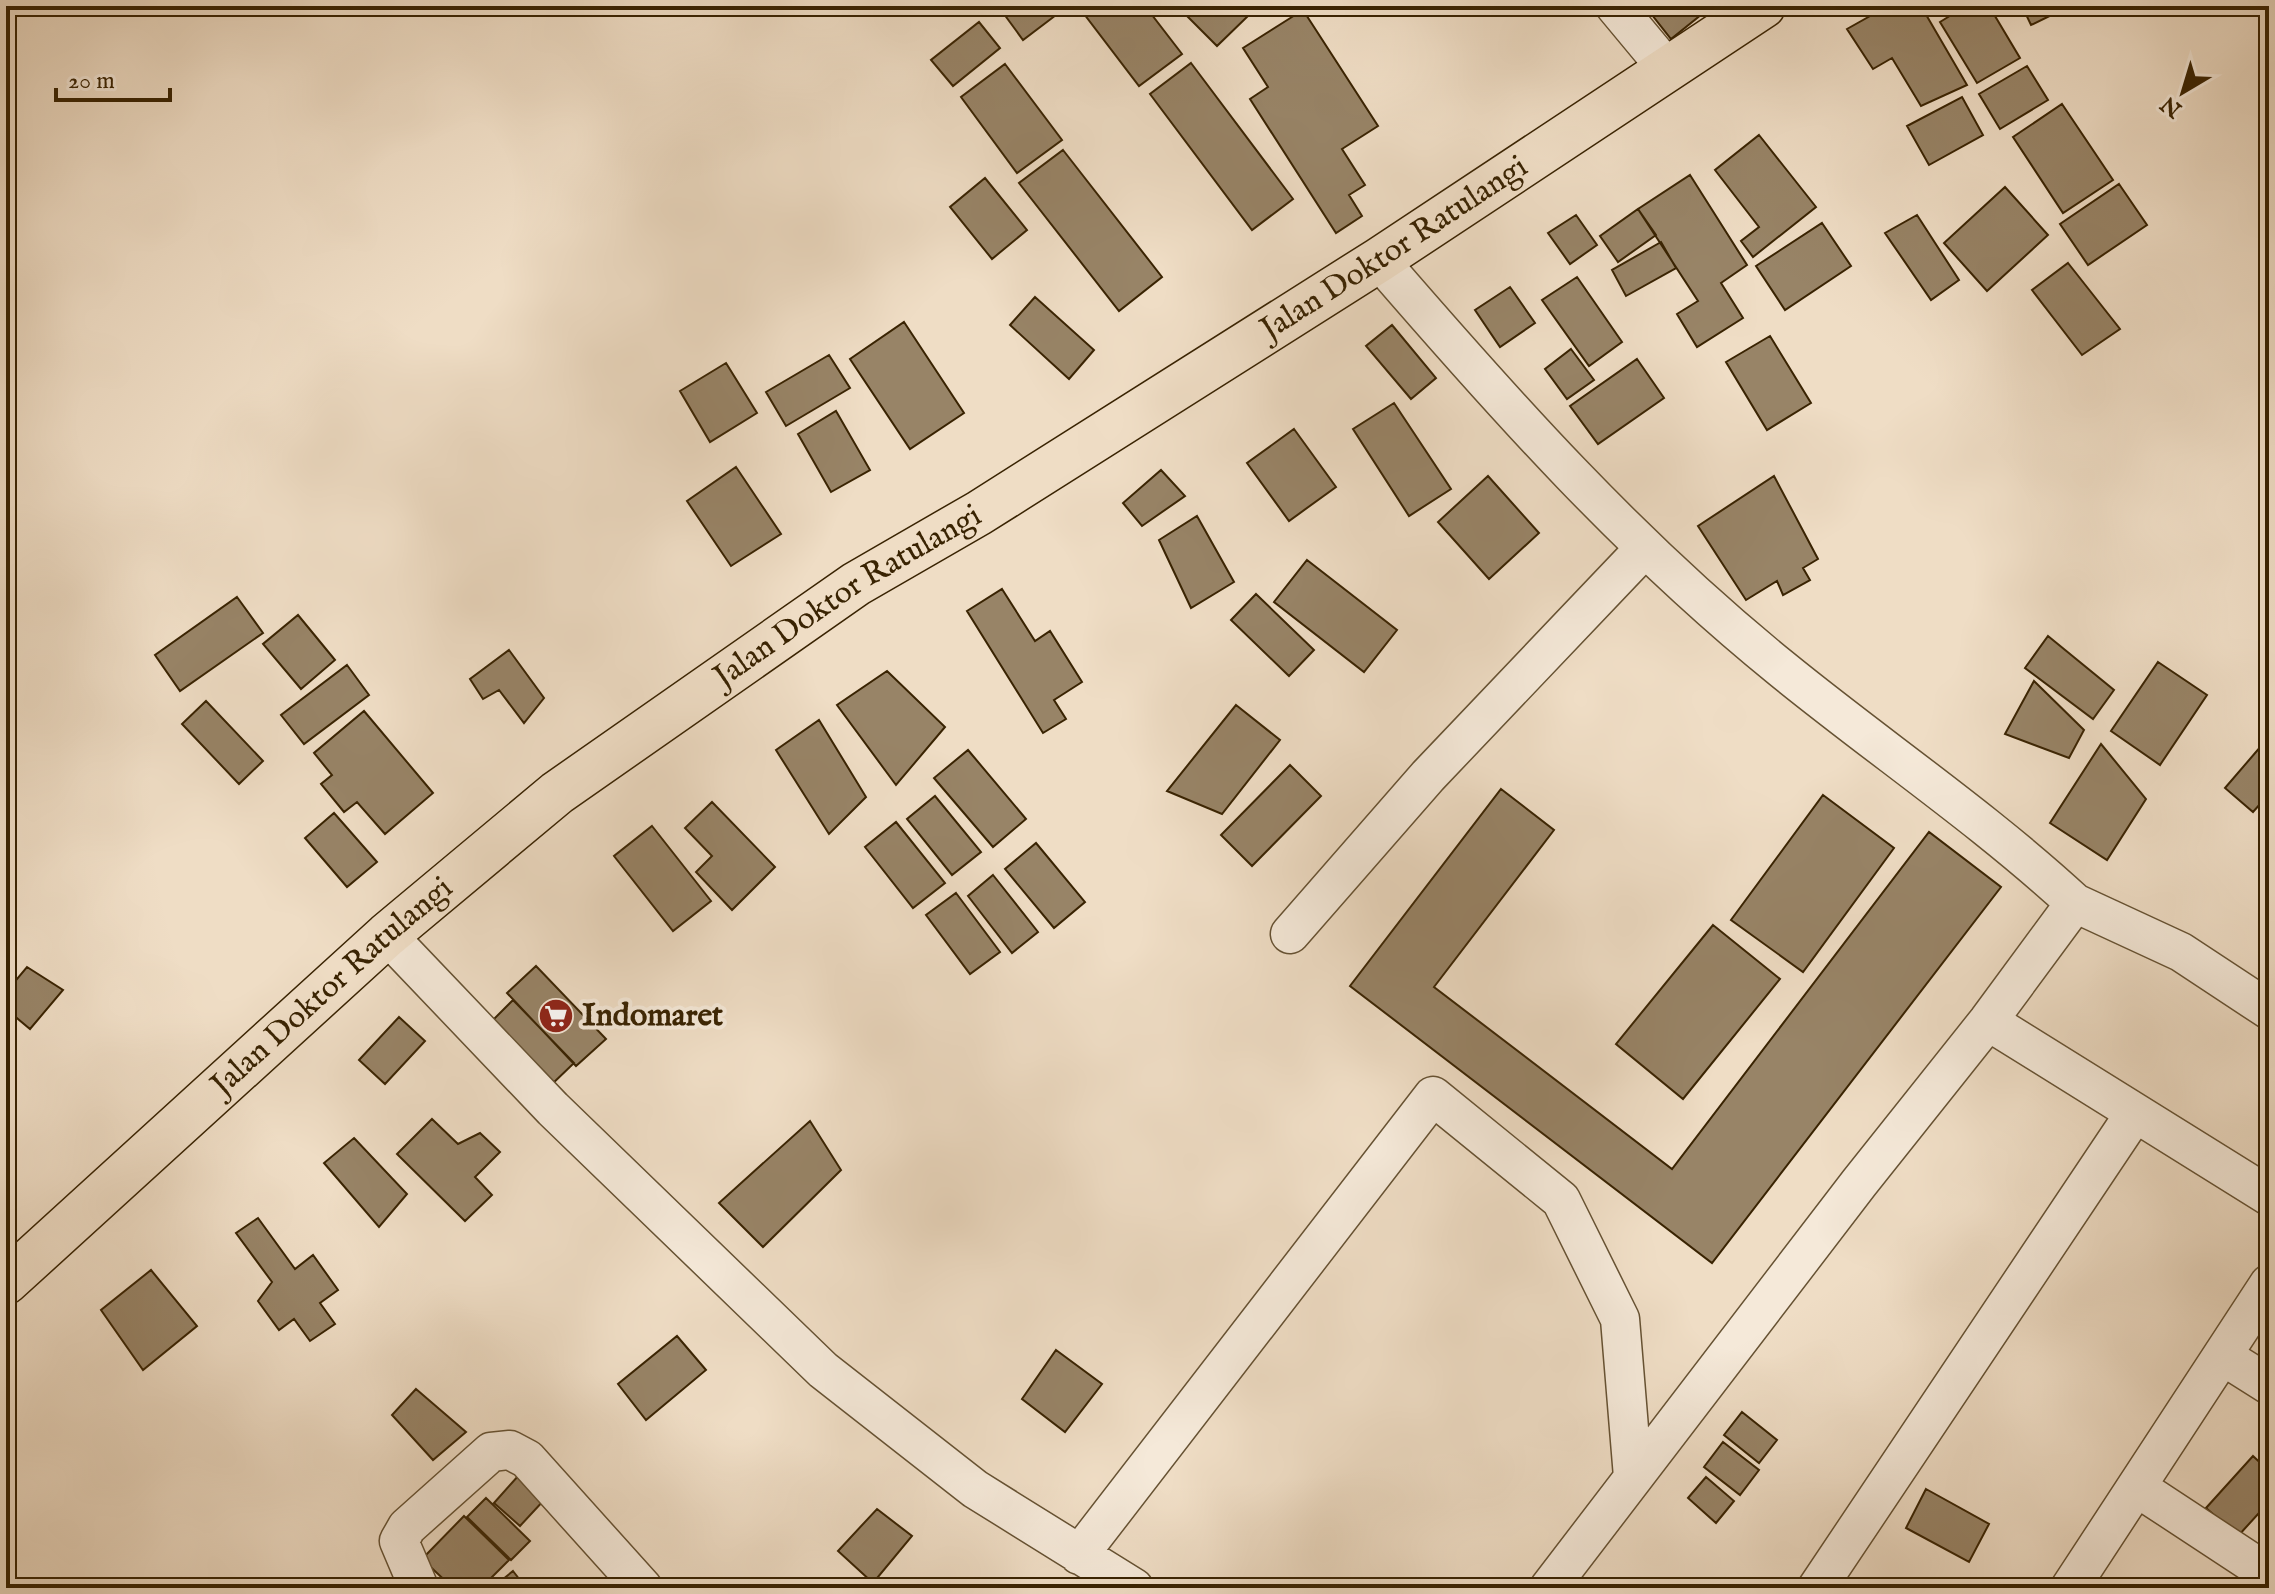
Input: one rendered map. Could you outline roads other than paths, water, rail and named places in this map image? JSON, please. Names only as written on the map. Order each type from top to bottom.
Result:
[{"type":"highway","name":"Jalan Doktor Ratulangi","points":[[6,1282],[387,935],[557,793],[856,584],[979,513],[1379,260],[1763,6]]},
{"type":"street","points":[[1615,6],[1669,71]]},
{"type":"street","points":[[1379,260],[1524,428],[1644,549],[1781,668],[2016,848],[2075,903],[2181,952],[2269,1010]]},
{"type":"street","points":[[1290,934],[1428,776],[1644,549]]},
{"type":"street","points":[[1549,1588],[1988,1021],[2075,903]]},
{"type":"street","points":[[387,935],[553,1109],[823,1370],[975,1489],[1134,1588]]},
{"type":"street","points":[[1988,1021],[2269,1196]]},
{"type":"street","points":[[1079,1555],[1433,1096],[1561,1200],[1620,1319],[1633,1477]]},
{"type":"street","points":[[1817,1588],[2135,1113]]},
{"type":"street","points":[[2070,1588],[2269,1284]]},
{"type":"street","points":[[2223,1356],[2269,1385]]},
{"type":"street","points":[[419,1588],[399,1541],[407,1527],[491,1452],[510,1450],[527,1459],[643,1588]]},
{"type":"street","points":[[2138,1488],[2269,1574]]},
{"type":"place","name":"Indomaret","points":[[556,1016]]}]
